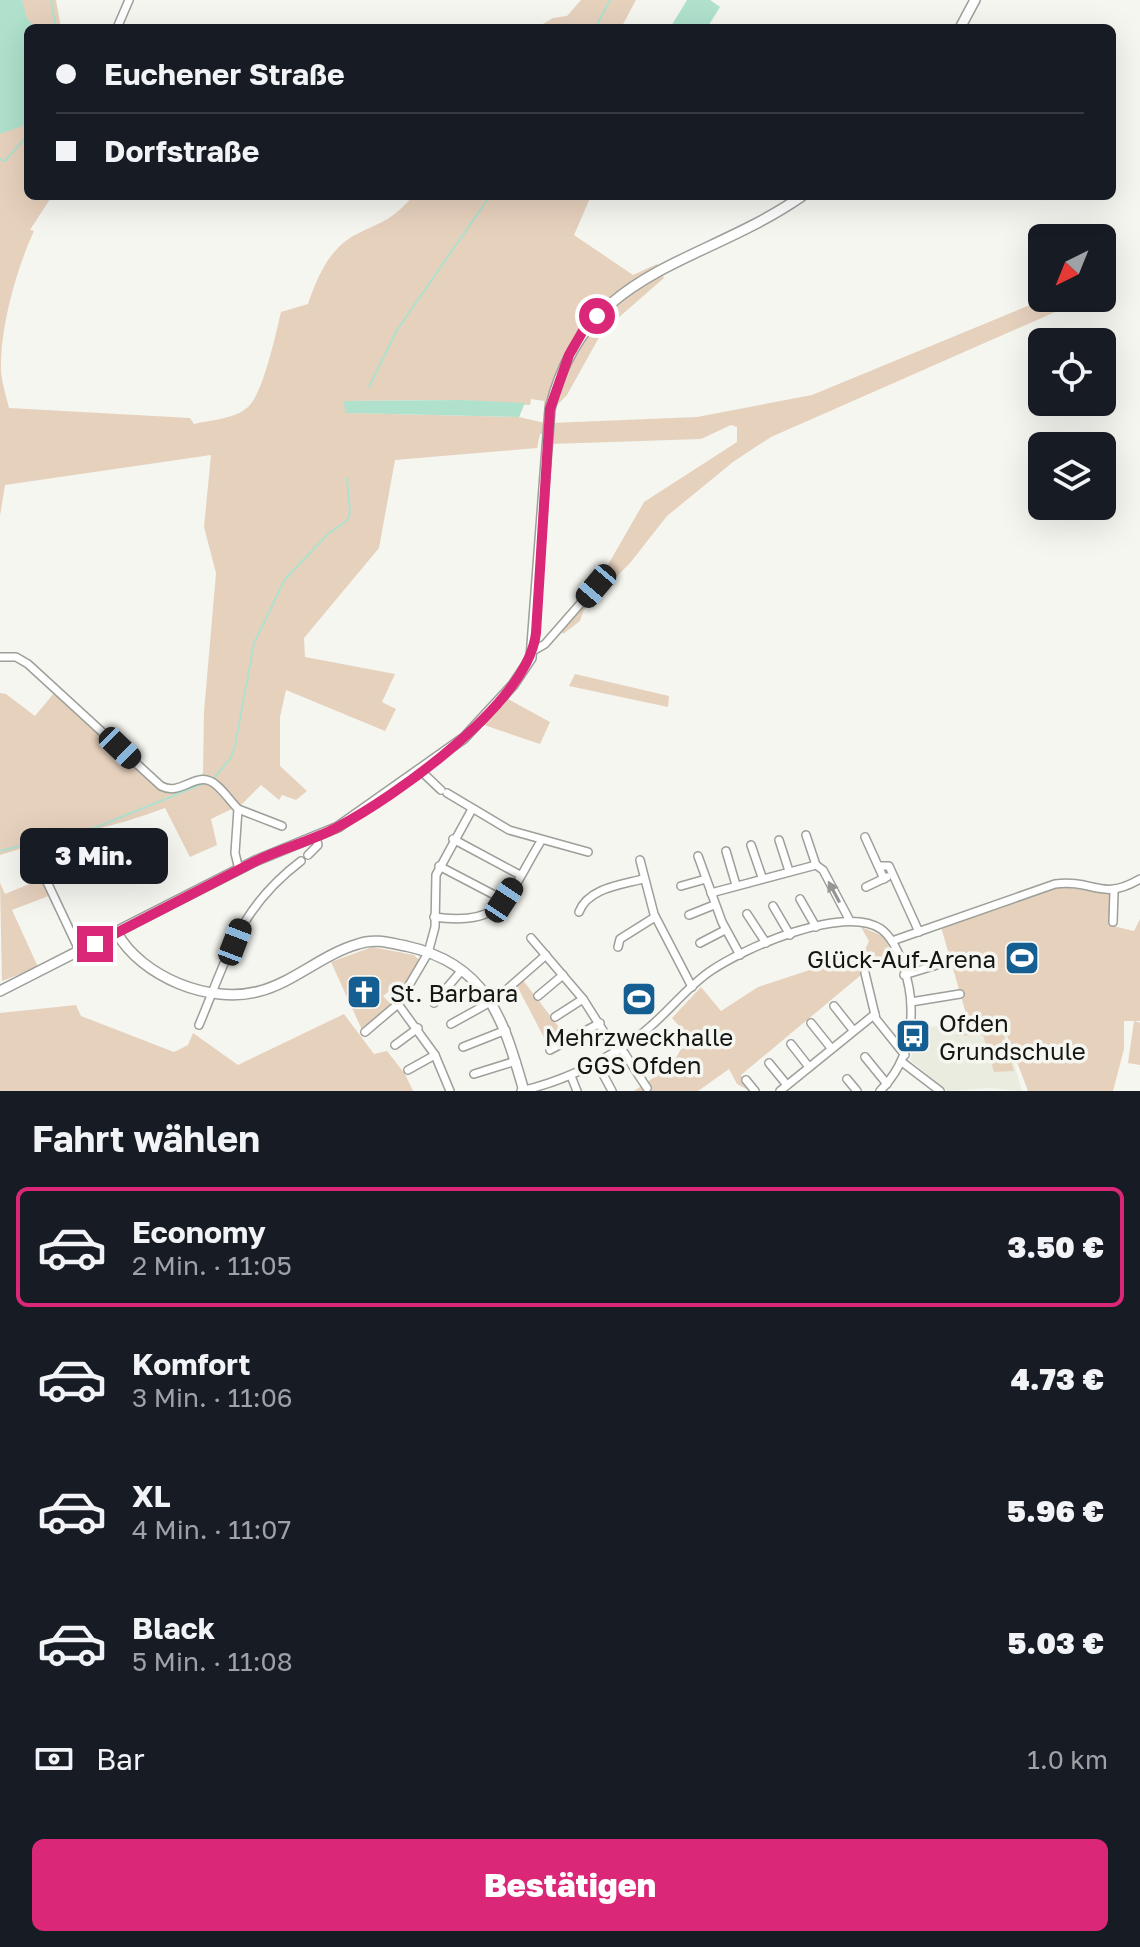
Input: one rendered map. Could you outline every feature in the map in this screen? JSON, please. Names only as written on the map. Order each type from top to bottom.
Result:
[{"type":"main road","points":[[962,24],[975,0]]},
{"type":"main road","points":[[0,991],[239,870],[338,827],[421,771],[484,717],[521,675],[533,651],[550,409],[557,381],[584,329],[610,303],[648,276],[794,200]]},
{"type":"main road","points":[[117,933],[124,946],[151,970],[178,983],[242,995],[259,991],[361,942],[378,941],[428,953],[462,970],[491,1001],[506,1030],[523,1091]]},
{"type":"street","points":[[119,24],[129,0]]},
{"type":"street","points":[[533,651],[552,636],[608,572]]},
{"type":"street","points":[[0,657],[16,657],[28,664],[161,786],[174,791],[210,781],[238,809],[282,826]]},
{"type":"street","points":[[421,771],[471,811],[509,830],[588,852]]},
{"type":"street","points":[[238,809],[235,853],[239,870]]},
{"type":"street","points":[[365,1032],[398,1004],[428,953],[439,866],[471,811]]},
{"type":"street","points":[[806,835],[816,865],[823,870],[850,921]]},
{"type":"street","points":[[199,1025],[248,913],[271,885],[318,845],[316,837]]},
{"type":"street","points":[[865,837],[884,879]]},
{"type":"street","points":[[453,839],[520,875]]},
{"type":"street","points":[[779,840],[789,871]]},
{"type":"street","points":[[434,917],[473,921],[492,913],[504,900],[541,841]]},
{"type":"street","points":[[751,845],[762,877]]},
{"type":"street","points":[[31,848],[80,952]]},
{"type":"street","points":[[726,851],[736,885]]},
{"type":"street","points":[[698,856],[714,905],[740,955]]},
{"type":"street","points":[[640,860],[655,917],[692,987]]},
{"type":"street","points":[[879,866],[887,864],[919,932]]},
{"type":"street","points":[[711,893],[816,865]]},
{"type":"street","points":[[439,866],[504,900]]},
{"type":"street","points":[[866,887],[893,875]]},
{"type":"street","points":[[579,912],[582,904],[595,893],[643,879]]},
{"type":"street","points":[[681,886],[706,879]]},
{"type":"street","points":[[892,941],[1055,884],[1073,882],[1114,892],[1140,879]]},
{"type":"street","points":[[1113,922],[1114,892]]},
{"type":"street","points":[[800,899],[816,927]]},
{"type":"street","points":[[689,915],[714,905]]},
{"type":"street","points":[[773,906],[790,935]]},
{"type":"street","points":[[747,914],[766,943]]},
{"type":"street","points":[[618,947],[620,939],[655,917]]},
{"type":"street","points":[[523,1091],[571,1076],[619,1050],[645,1032],[712,970],[740,955],[790,935],[850,921],[880,928],[892,941],[911,1002],[903,1058],[880,1091]]},
{"type":"street","points":[[700,943],[725,930]]},
{"type":"street","points":[[531,938],[583,999],[647,1088]]},
{"type":"street","points":[[451,1024],[491,1001],[546,955]]},
{"type":"street","points":[[904,975],[950,961]]},
{"type":"street","points":[[434,1003],[462,970]]},
{"type":"street","points":[[865,973],[875,1014],[903,1058],[940,1091]]},
{"type":"street","points":[[538,996],[563,975]]},
{"type":"street","points":[[911,1002],[960,994]]},
{"type":"street","points":[[555,1017],[583,999]]},
{"type":"street","points":[[398,1004],[435,1055],[450,1091]]},
{"type":"street","points":[[834,1006],[853,1030]]},
{"type":"street","points":[[769,1063],[783,1088],[875,1014]]},
{"type":"street","points":[[550,1050],[600,1023]]},
{"type":"street","points":[[811,1023],[831,1048]]},
{"type":"street","points":[[395,1045],[418,1028]]},
{"type":"street","points":[[463,1047],[506,1030]]},
{"type":"street","points":[[791,1044],[809,1067]]},
{"type":"street","points":[[408,1070],[435,1055]]},
{"type":"street","points":[[865,1057],[887,1084]]},
{"type":"street","points":[[474,1074],[516,1061]]},
{"type":"street","points":[[597,1063],[612,1091]]},
{"type":"street","points":[[571,1076],[577,1091]]},
{"type":"street","points":[[847,1079],[857,1091]]},
{"type":"street","points":[[746,1080],[755,1091]]},
{"type":"shaded area","points":[[0,0],[56,0],[60,24],[24,24],[24,200],[49,200],[30,230],[34,231],[15,281],[6,318],[1,371],[9,408],[190,418],[194,424],[230,417],[243,411],[259,390],[281,312],[308,304],[320,273],[339,247],[393,215],[409,200],[589,200],[574,235],[633,275],[657,264],[664,278],[602,332],[567,395],[553,409],[544,406],[544,401],[531,399],[530,405],[461,400],[344,401],[347,413],[519,417],[545,423],[544,434],[540,434],[537,448],[395,460],[379,548],[304,638],[305,657],[395,674],[382,702],[396,709],[385,731],[286,690],[280,717],[280,766],[307,791],[296,800],[282,795],[279,800],[261,785],[242,804],[211,819],[217,845],[190,857],[165,808],[0,855],[0,693],[6,694],[35,716],[59,687],[162,783],[171,787],[203,774],[204,712],[216,573],[204,527],[211,455],[5,485],[0,516]]},
{"type":"shaded area","points":[[0,0],[22,0],[27,19],[33,24],[24,24],[24,125],[0,134]]},
{"type":"shaded area","points":[[581,0],[636,0],[623,24],[543,24],[553,18],[567,16]]},
{"type":"shaded area","points":[[687,0],[710,0],[720,7],[709,24],[672,24]]},
{"type":"shaded area","points":[[1028,306],[1028,312],[1055,312],[771,437],[733,462],[667,516],[630,563],[584,610],[580,621],[563,634],[557,625],[605,570],[644,502],[737,442],[737,427],[731,425],[701,439],[551,444],[551,423],[697,417],[812,395]]},
{"type":"shaded area","points":[[343,401],[525,403],[519,417],[346,413]]},
{"type":"shaded area","points":[[575,674],[669,696],[668,707],[569,686]]},
{"type":"shaded area","points":[[508,699],[550,722],[540,744],[484,725]]},
{"type":"shaded area","points":[[44,878],[51,895],[12,910],[38,967],[2,981],[0,883],[5,894]]},
{"type":"shaded area","points":[[1055,886],[1112,894],[1109,925],[1134,931],[1140,919],[1140,1021],[1135,1021],[1140,1023],[1140,1065],[1128,1063],[1134,1021],[1124,1021],[1124,1049],[1113,1091],[1028,1091],[1002,1023],[969,1024],[941,927]]},
{"type":"shaded area","points":[[861,927],[883,936],[891,950],[741,1075],[750,1091],[737,1084],[729,1069],[698,1091],[634,1091],[672,1065],[688,1036],[672,1018],[701,987],[721,1011],[758,987],[864,952],[869,941]]},
{"type":"shaded area","points":[[372,947],[414,955],[419,960],[405,989],[396,986],[383,996],[393,1006],[363,1032],[331,962]]},
{"type":"shaded area","points":[[522,979],[568,1039],[550,1049],[516,984]]},
{"type":"shaded area","points":[[76,1005],[81,1016],[174,1052],[188,1045],[193,1033],[238,1065],[344,1014],[374,1054],[387,1051],[405,1074],[413,1091],[0,1091],[0,1013]]},
{"type":"shaded area","points":[[1002,1023],[1022,1091],[990,1088],[947,1091],[910,1060],[919,1035],[916,1031],[921,1027]]},
{"type":"shaded area","points":[[1001,1025],[1014,1071],[994,1072],[983,1035],[957,1036],[954,1028]]},
{"type":"waterway","points":[[51,0],[55,24]]},
{"type":"waterway","points":[[597,24],[610,0]]},
{"type":"waterway","points":[[0,159],[5,161],[24,140]]},
{"type":"waterway","points":[[369,387],[397,330],[487,200]]},
{"type":"waterway","points":[[213,779],[230,759],[235,746],[254,643],[285,579],[329,533],[347,521],[350,512],[347,478]]},
{"type":"waterway","points":[[0,851],[97,827],[207,782]]},
{"type":"place","name":"Glück-Auf-Arena","points":[[1022,958]]},
{"type":"place","name":"St. Barbara","points":[[364,992]]},
{"type":"place","name":"Mehrzweckhalle GGS Ofden","points":[[639,999]]},
{"type":"place","name":"Ofden Grundschule","points":[[913,1036]]},
{"type":"route","points":[[95,944],[255,861],[338,827],[464,738],[521,675],[531,658],[536,633],[550,409],[557,381],[569,355],[584,329],[597,316]]}]
